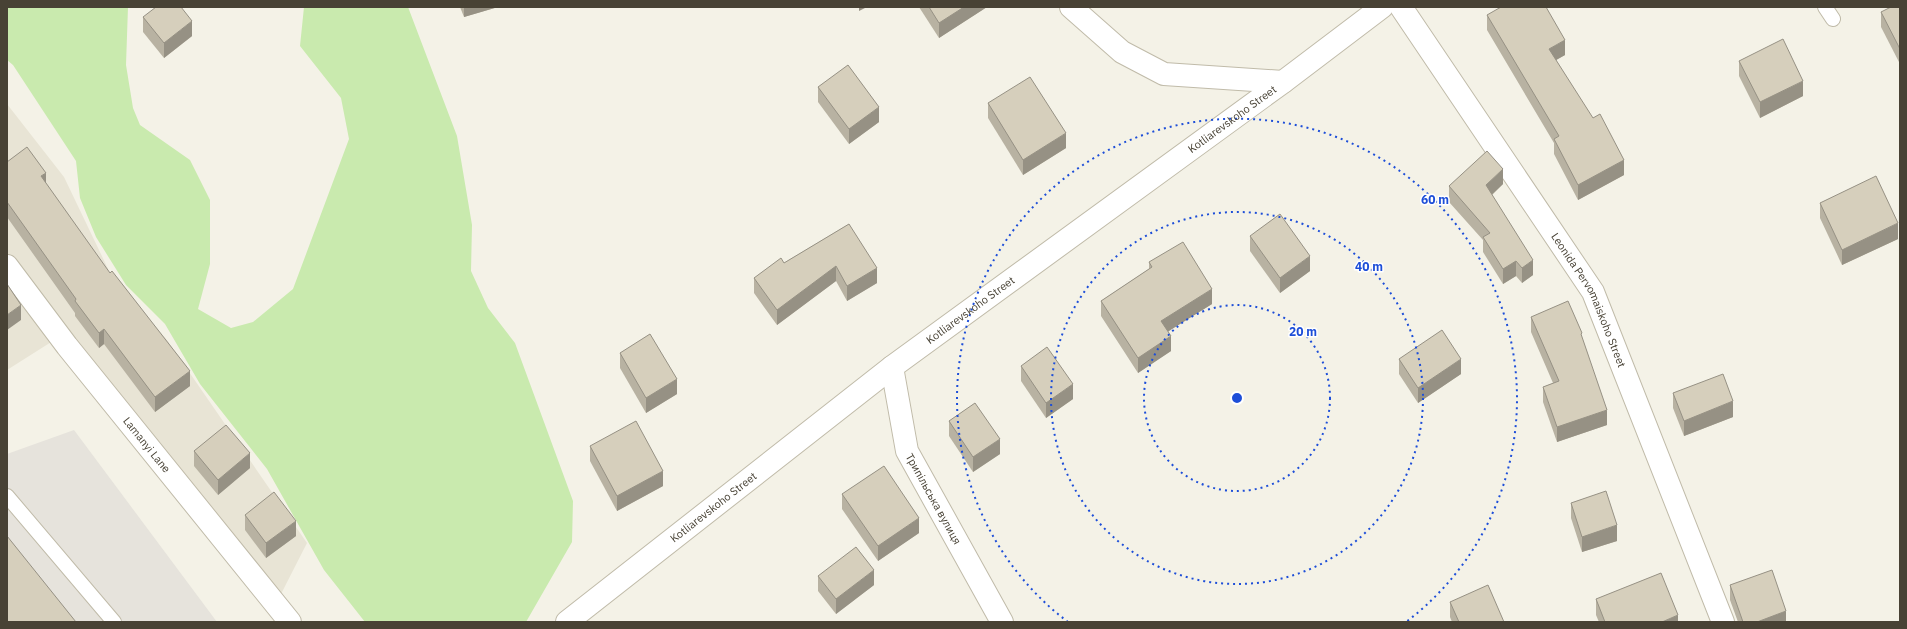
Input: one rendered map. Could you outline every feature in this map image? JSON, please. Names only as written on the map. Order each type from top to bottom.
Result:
[{"type":"street","points":[[1071,7],[1122,52],[1164,74],[1283,82]]},
{"type":"street","name":"Kotliarevskoho Street","points":[[567,622],[892,367],[1283,82],[1382,7]]},
{"type":"street","name":"Leonida Pervomaiskoho Street","points":[[1401,7],[1593,292],[1723,622]]},
{"type":"street","name":"Lamanyi Lane","points":[[7,266],[68,346],[290,622]]},
{"type":"street","name":"Трипільська вулиця","points":[[892,367],[906,451],[1002,622]]},
{"type":"lane","points":[[1825,7],[1833,19]]},
{"type":"lane","points":[[7,496],[114,622]]},
{"type":"shaded area","points":[[7,104],[64,177],[111,275],[167,340],[307,543],[280,596],[67,332],[7,370]]},
{"type":"shaded area","points":[[74,430],[217,622],[7,622],[7,454]]},
{"type":"green space","points":[[7,7],[128,7],[126,65],[133,108],[140,125],[190,160],[210,200],[210,264],[198,309],[231,328],[253,322],[293,289],[349,139],[341,98],[300,46],[304,7],[408,7],[457,136],[472,225],[471,271],[488,308],[515,343],[573,501],[572,542],[526,622],[365,622],[324,570],[267,469],[200,384],[165,324],[126,285],[96,237],[80,198],[76,161],[13,65],[7,60]]},
{"type":"building","points":[[156,7],[181,7],[192,21],[164,43],[143,17]]},
{"type":"building","points":[[929,7],[964,7],[939,23]]},
{"type":"building","points":[[1501,7],[1546,7],[1565,40],[1549,49],[1593,118],[1600,114],[1624,160],[1578,185],[1554,139],[1559,136],[1487,15]]},
{"type":"building","points":[[1891,7],[1900,7],[1900,49],[1881,12]]},
{"type":"building","points":[[1783,39],[1803,81],[1760,102],[1739,61]]},
{"type":"building","points":[[848,65],[879,107],[849,129],[818,87]]},
{"type":"building","points":[[1030,77],[1066,133],[1023,160],[988,103]]},
{"type":"building","points":[[27,147],[46,173],[41,176],[110,273],[112,271],[190,371],[155,397],[104,329],[99,333],[75,301],[76,299],[7,202],[7,162]]},
{"type":"building","points":[[1487,151],[1503,169],[1486,185],[1533,260],[1522,268],[1516,261],[1503,269],[1483,237],[1490,233],[1449,186]]},
{"type":"building","points":[[1876,176],[1898,223],[1842,250],[1820,203]]},
{"type":"building","points":[[1280,214],[1310,256],[1280,278],[1250,236]]},
{"type":"building","points":[[849,224],[877,268],[847,286],[836,266],[777,310],[754,278],[781,258],[784,263]]},
{"type":"building","points":[[1183,242],[1212,289],[1161,321],[1171,336],[1138,358],[1101,301],[1152,267],[1149,262]]},
{"type":"building","points":[[7,284],[21,305],[7,315]]},
{"type":"building","points":[[1568,301],[1582,333],[1581,334],[1607,410],[1557,427],[1543,387],[1559,381],[1531,317]]},
{"type":"building","points":[[1442,330],[1461,359],[1418,388],[1399,359]]},
{"type":"building","points":[[650,334],[677,379],[646,398],[620,353]]},
{"type":"building","points":[[1047,347],[1073,384],[1046,403],[1021,366]]},
{"type":"building","points":[[1723,374],[1733,401],[1684,421],[1673,393]]},
{"type":"building","points":[[975,403],[1000,439],[973,457],[949,421]]},
{"type":"building","points":[[636,421],[663,471],[617,496],[590,446]]},
{"type":"building","points":[[226,425],[250,453],[218,480],[194,451]]},
{"type":"building","points":[[884,466],[919,518],[878,546],[842,494]]},
{"type":"building","points":[[1606,491],[1617,525],[1582,537],[1571,503]]},
{"type":"building","points":[[274,492],[296,521],[266,543],[245,515]]},
{"type":"building","points":[[7,536],[76,622],[7,622]]},
{"type":"building","points":[[856,547],[874,570],[836,599],[818,576]]},
{"type":"building","points":[[1772,570],[1786,611],[1757,622],[1743,622],[1730,585]]},
{"type":"building","points":[[1661,573],[1678,615],[1662,622],[1605,622],[1596,599]]},
{"type":"building","points":[[1488,585],[1504,622],[1459,622],[1450,602]]}]
